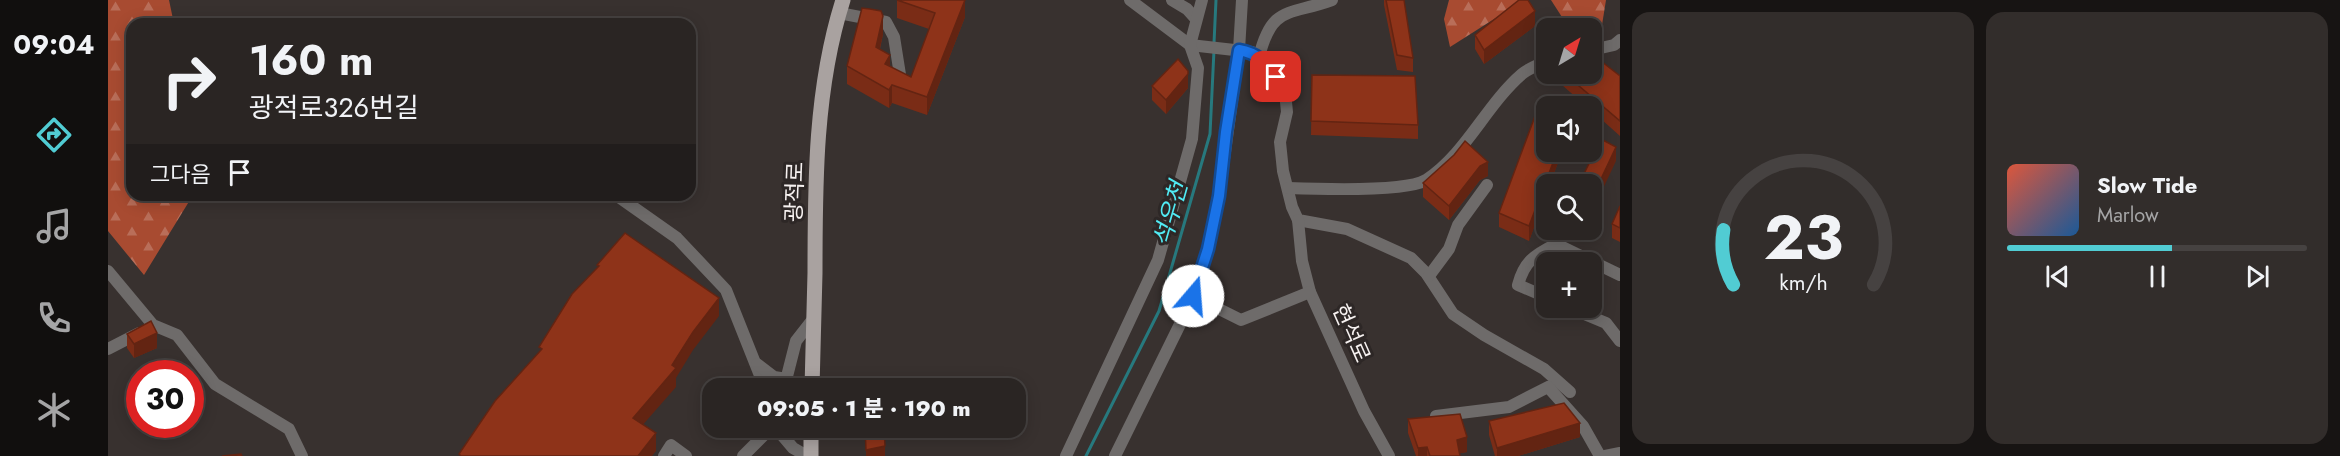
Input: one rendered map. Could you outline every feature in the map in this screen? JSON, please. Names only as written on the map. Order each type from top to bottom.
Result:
[{"type":"main road","name":"광적로","points":[[812,378],[815,189],[824,72],[841,6]]},
{"type":"main road","points":[[809,456],[810,438]]},
{"type":"street","points":[[1130,0],[1195,46],[1251,52],[1259,57],[1265,35],[1272,22],[1290,13],[1332,0]]},
{"type":"street","points":[[1172,0],[1196,19]]},
{"type":"street","points":[[1066,456],[1158,260],[1192,139],[1198,68],[1195,46],[1196,19],[1202,0]]},
{"type":"street","points":[[1115,456],[1193,296],[1208,249],[1219,196],[1239,50],[1242,0]]},
{"type":"street","points":[[841,6],[886,22],[894,37],[901,81]]},
{"type":"street","points":[[1602,48],[1614,45],[1620,40]]},
{"type":"street","name":"현석로","points":[[1259,57],[1266,62],[1285,92],[1287,112],[1280,142],[1282,171],[1298,220],[1302,261],[1310,292],[1364,411],[1389,456]]},
{"type":"street","points":[[1288,188],[1365,188],[1402,186],[1425,181],[1454,154],[1523,73],[1536,66]]},
{"type":"street","points":[[1429,276],[1449,249],[1458,225],[1487,185]]},
{"type":"street","points":[[625,201],[678,238],[726,290],[762,378]]},
{"type":"street","points":[[1298,220],[1347,229],[1411,258],[1429,276],[1453,314],[1544,369],[1570,392]]},
{"type":"street","points":[[1540,252],[1556,244],[1573,252]]},
{"type":"street","points":[[1536,256],[1522,268],[1518,285],[1536,293]]},
{"type":"street","points":[[1602,266],[1620,275]]},
{"type":"street","points":[[108,271],[153,325],[177,335],[215,384],[289,429],[302,456]]},
{"type":"street","points":[[1193,296],[1241,320],[1310,292]]},
{"type":"street","points":[[787,378],[796,341],[814,318]]},
{"type":"street","points":[[1594,318],[1606,323],[1618,334]]},
{"type":"street","points":[[108,349],[153,325]]},
{"type":"street","points":[[757,364],[776,378]]},
{"type":"street","points":[[1436,416],[1509,407],[1548,387],[1583,426],[1603,456],[1620,453]]},
{"type":"street","points":[[743,456],[761,438]]},
{"type":"street","points":[[784,438],[793,448],[809,456]]},
{"type":"street","points":[[664,456],[671,445],[686,456]]},
{"type":"green space","points":[[108,0],[169,0],[173,18],[126,18],[126,201],[189,201],[144,275],[108,231]]},
{"type":"green space","points":[[1449,0],[1524,0],[1450,47],[1444,19]]},
{"type":"green space","points":[[1551,0],[1606,0],[1602,25],[1602,18],[1563,18]]},
{"type":"building","points":[[897,0],[965,0],[927,97],[892,85],[889,90],[847,66],[862,8],[870,9],[881,11],[883,16],[876,47],[890,55],[885,64],[911,77],[935,13]]},
{"type":"building","points":[[1386,0],[1404,0],[1413,58],[1397,55]]},
{"type":"building","points":[[1519,0],[1528,0],[1535,11],[1484,50],[1475,35]]},
{"type":"building","points":[[1178,59],[1188,74],[1166,100],[1152,86]]},
{"type":"building","points":[[1602,62],[1620,76],[1620,121],[1602,106],[1602,96],[1591,96],[1577,84],[1602,84]]},
{"type":"building","points":[[1312,75],[1415,76],[1418,125],[1311,121]]},
{"type":"building","points":[[1536,113],[1536,162],[1553,162],[1549,174],[1536,174],[1536,208],[1529,226],[1499,213]]},
{"type":"building","points":[[1602,140],[1616,147],[1602,177],[1602,174],[1584,174],[1590,162],[1602,162]]},
{"type":"building","points":[[1465,141],[1488,162],[1480,166],[1449,206],[1423,183],[1454,155]]},
{"type":"building","points":[[1620,206],[1620,228],[1612,224]]},
{"type":"building","points":[[625,233],[719,298],[672,365],[676,368],[633,418],[656,433],[638,456],[461,456],[459,454],[495,401],[542,349],[539,347],[572,294],[599,266],[597,265]]},
{"type":"building","points":[[151,321],[157,333],[134,344],[127,334]]},
{"type":"building","points":[[1564,403],[1580,423],[1497,448],[1489,421]]},
{"type":"building","points":[[1460,414],[1467,437],[1457,440],[1460,456],[1430,456],[1427,447],[1418,448],[1408,419]]},
{"type":"building","points":[[865,438],[885,438],[885,446],[866,450]]},
{"type":"waterway","name":"석우천","points":[[1214,43],[1216,0]]},
{"type":"waterway","name":"석우천","points":[[1086,456],[1159,311],[1210,134],[1214,50]]},
{"type":"route","points":[[1193,296],[1208,249],[1219,196],[1239,50],[1251,52],[1266,62],[1276,77]]}]
